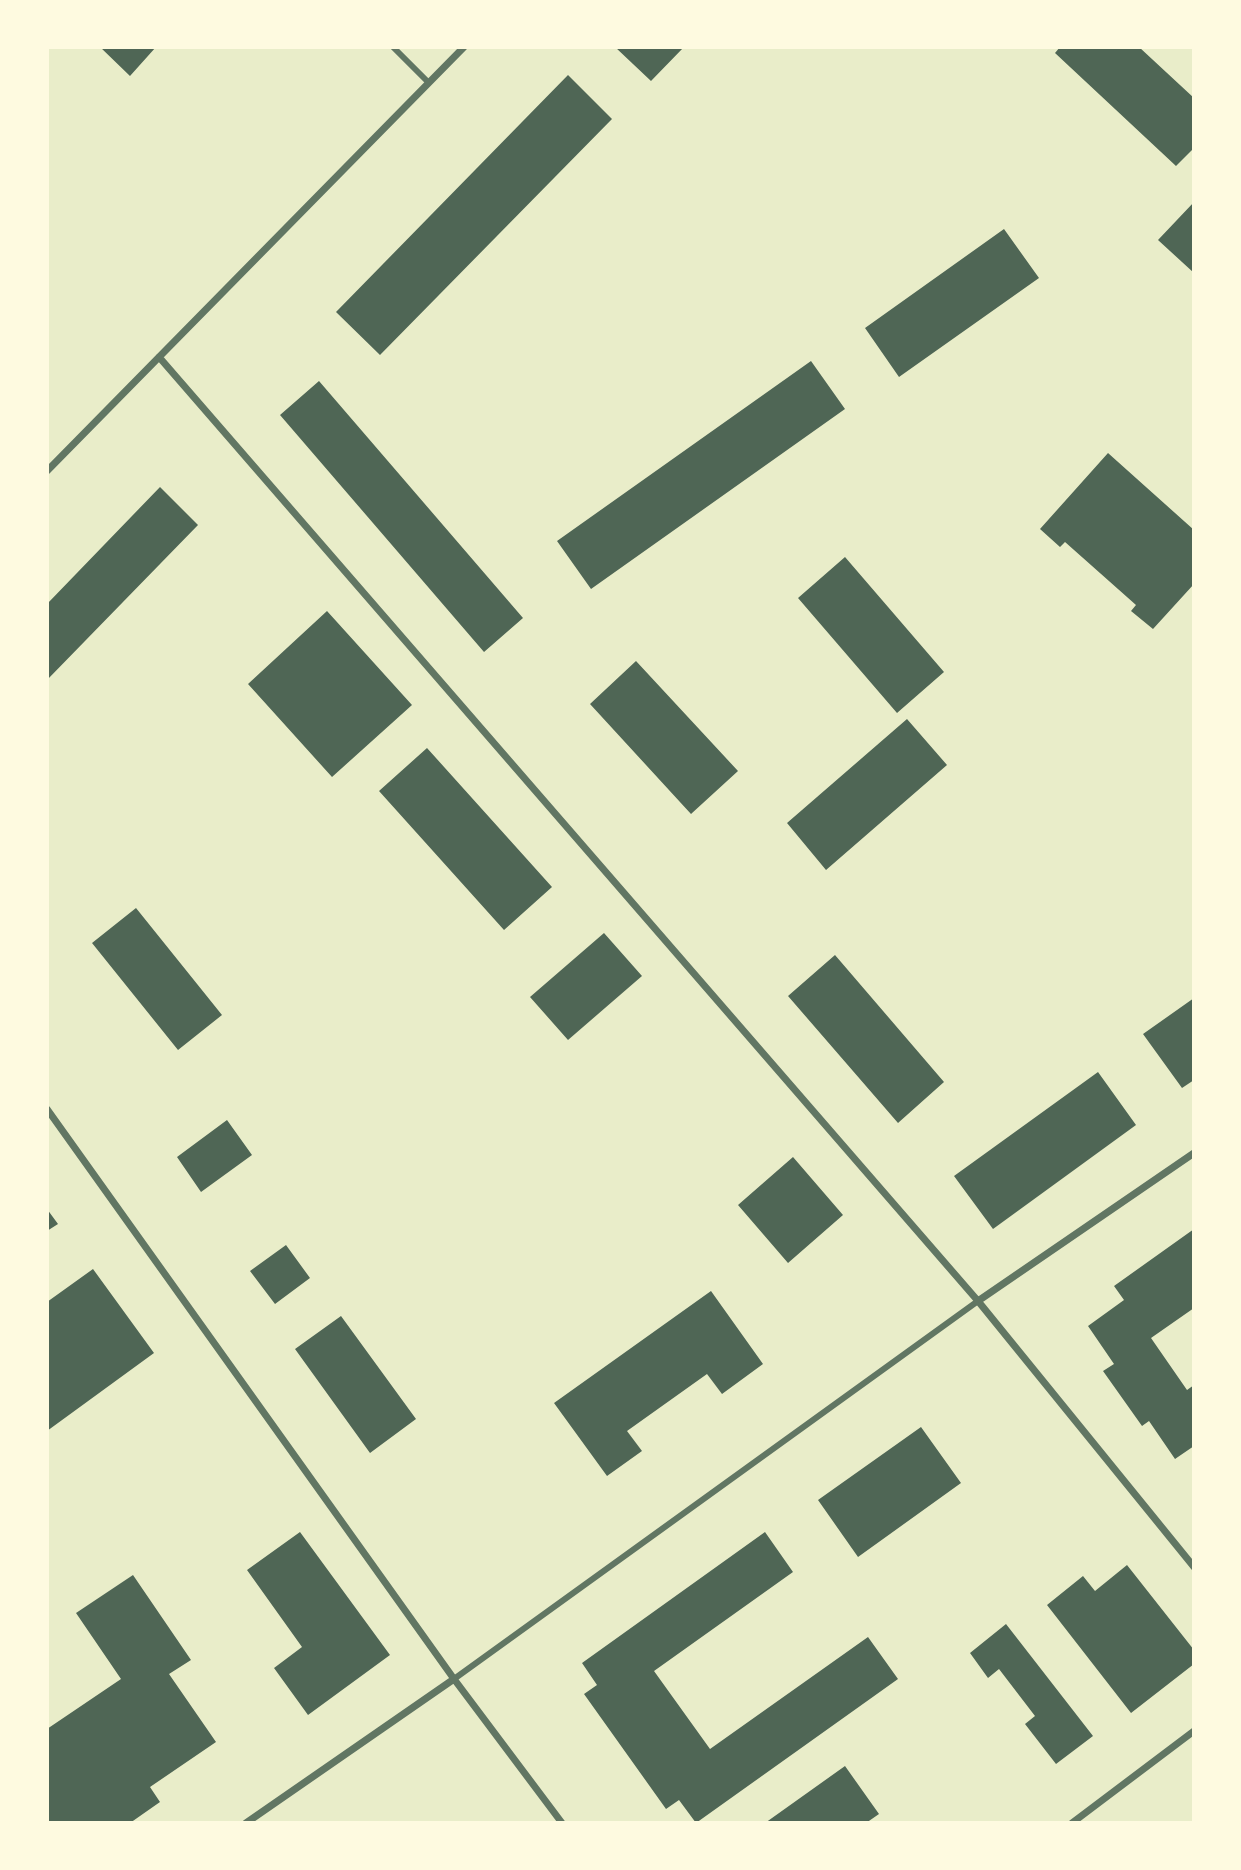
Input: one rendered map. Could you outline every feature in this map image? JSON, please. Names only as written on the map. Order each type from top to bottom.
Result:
[{"type":"street","points":[[393,47],[428,82]]},
{"type":"street","points":[[47,471],[464,47]]},
{"type":"street","points":[[159,356],[978,1301],[1194,1567]]},
{"type":"street","points":[[47,1109],[454,1679],[562,1823]]},
{"type":"street","points":[[246,1823],[454,1679],[978,1301],[1194,1153]]},
{"type":"street","points":[[1072,1823],[1194,1731]]},
{"type":"building","points":[[100,47],[156,47],[130,76]]},
{"type":"building","points":[[615,47],[684,47],[651,81]]},
{"type":"building","points":[[1060,47],[1139,47],[1194,98],[1194,148],[1176,166],[1055,53]]},
{"type":"building","points":[[568,75],[612,119],[380,355],[336,312]]},
{"type":"building","points":[[1194,202],[1194,273],[1158,240]]},
{"type":"building","points":[[1004,229],[1039,278],[899,377],[865,328]]},
{"type":"building","points":[[811,361],[845,409],[591,589],[557,541]]},
{"type":"building","points":[[319,381],[523,618],[484,652],[280,415]]},
{"type":"building","points":[[1108,453],[1194,530],[1194,584],[1153,629],[1131,611],[1136,605],[1065,542],[1060,547],[1040,529]]},
{"type":"building","points":[[160,487],[198,525],[47,680],[47,604]]},
{"type":"building","points":[[845,557],[944,672],[897,713],[798,598]]},
{"type":"building","points":[[327,611],[412,705],[332,777],[248,684]]},
{"type":"building","points":[[636,661],[738,771],[691,814],[590,704]]},
{"type":"building","points":[[907,719],[947,765],[826,870],[787,823]]},
{"type":"building","points":[[427,748],[552,887],[504,930],[379,791]]},
{"type":"building","points":[[136,908],[222,1015],[178,1050],[92,943]]},
{"type":"building","points":[[604,933],[642,976],[568,1040],[530,997]]},
{"type":"building","points":[[835,955],[944,1082],[898,1123],[788,996]]},
{"type":"building","points":[[1194,998],[1194,1080],[1182,1088],[1143,1034]]},
{"type":"building","points":[[1098,1072],[1136,1125],[993,1229],[954,1176]]},
{"type":"building","points":[[227,1120],[252,1155],[201,1192],[177,1157]]},
{"type":"building","points":[[793,1157],[843,1215],[788,1263],[738,1205]]},
{"type":"building","points":[[47,1209],[58,1224],[47,1231]]},
{"type":"building","points":[[1194,1229],[1194,1308],[1151,1338],[1187,1390],[1194,1385],[1194,1446],[1175,1459],[1149,1421],[1142,1426],[1103,1371],[1114,1364],[1088,1326],[1124,1300],[1114,1286]]},
{"type":"building","points":[[286,1245],[310,1278],[275,1304],[250,1271]]},
{"type":"building","points":[[93,1269],[154,1353],[47,1431],[47,1302]]},
{"type":"building","points":[[711,1291],[763,1364],[722,1394],[707,1374],[627,1431],[642,1451],[607,1476],[554,1403]]},
{"type":"building","points":[[341,1316],[416,1419],[370,1453],[295,1349]]},
{"type":"building","points":[[921,1427],[961,1483],[858,1557],[818,1500]]},
{"type":"building","points":[[300,1532],[390,1655],[308,1715],[274,1668],[302,1647],[247,1570]]},
{"type":"building","points":[[765,1532],[793,1572],[654,1671],[710,1749],[868,1637],[898,1679],[696,1823],[679,1800],[666,1809],[584,1694],[597,1685],[582,1663]]},
{"type":"building","points":[[1127,1565],[1194,1650],[1194,1664],[1131,1713],[1047,1605],[1083,1576],[1095,1591]]},
{"type":"building","points":[[133,1575],[191,1660],[169,1674],[216,1742],[150,1787],[160,1802],[130,1823],[47,1823],[47,1729],[121,1679],[76,1613]]},
{"type":"building","points":[[1006,1624],[1093,1736],[1056,1764],[1025,1724],[1035,1716],[999,1669],[988,1678],[970,1653]]},
{"type":"building","points":[[845,1766],[879,1814],[866,1823],[765,1823]]}]
